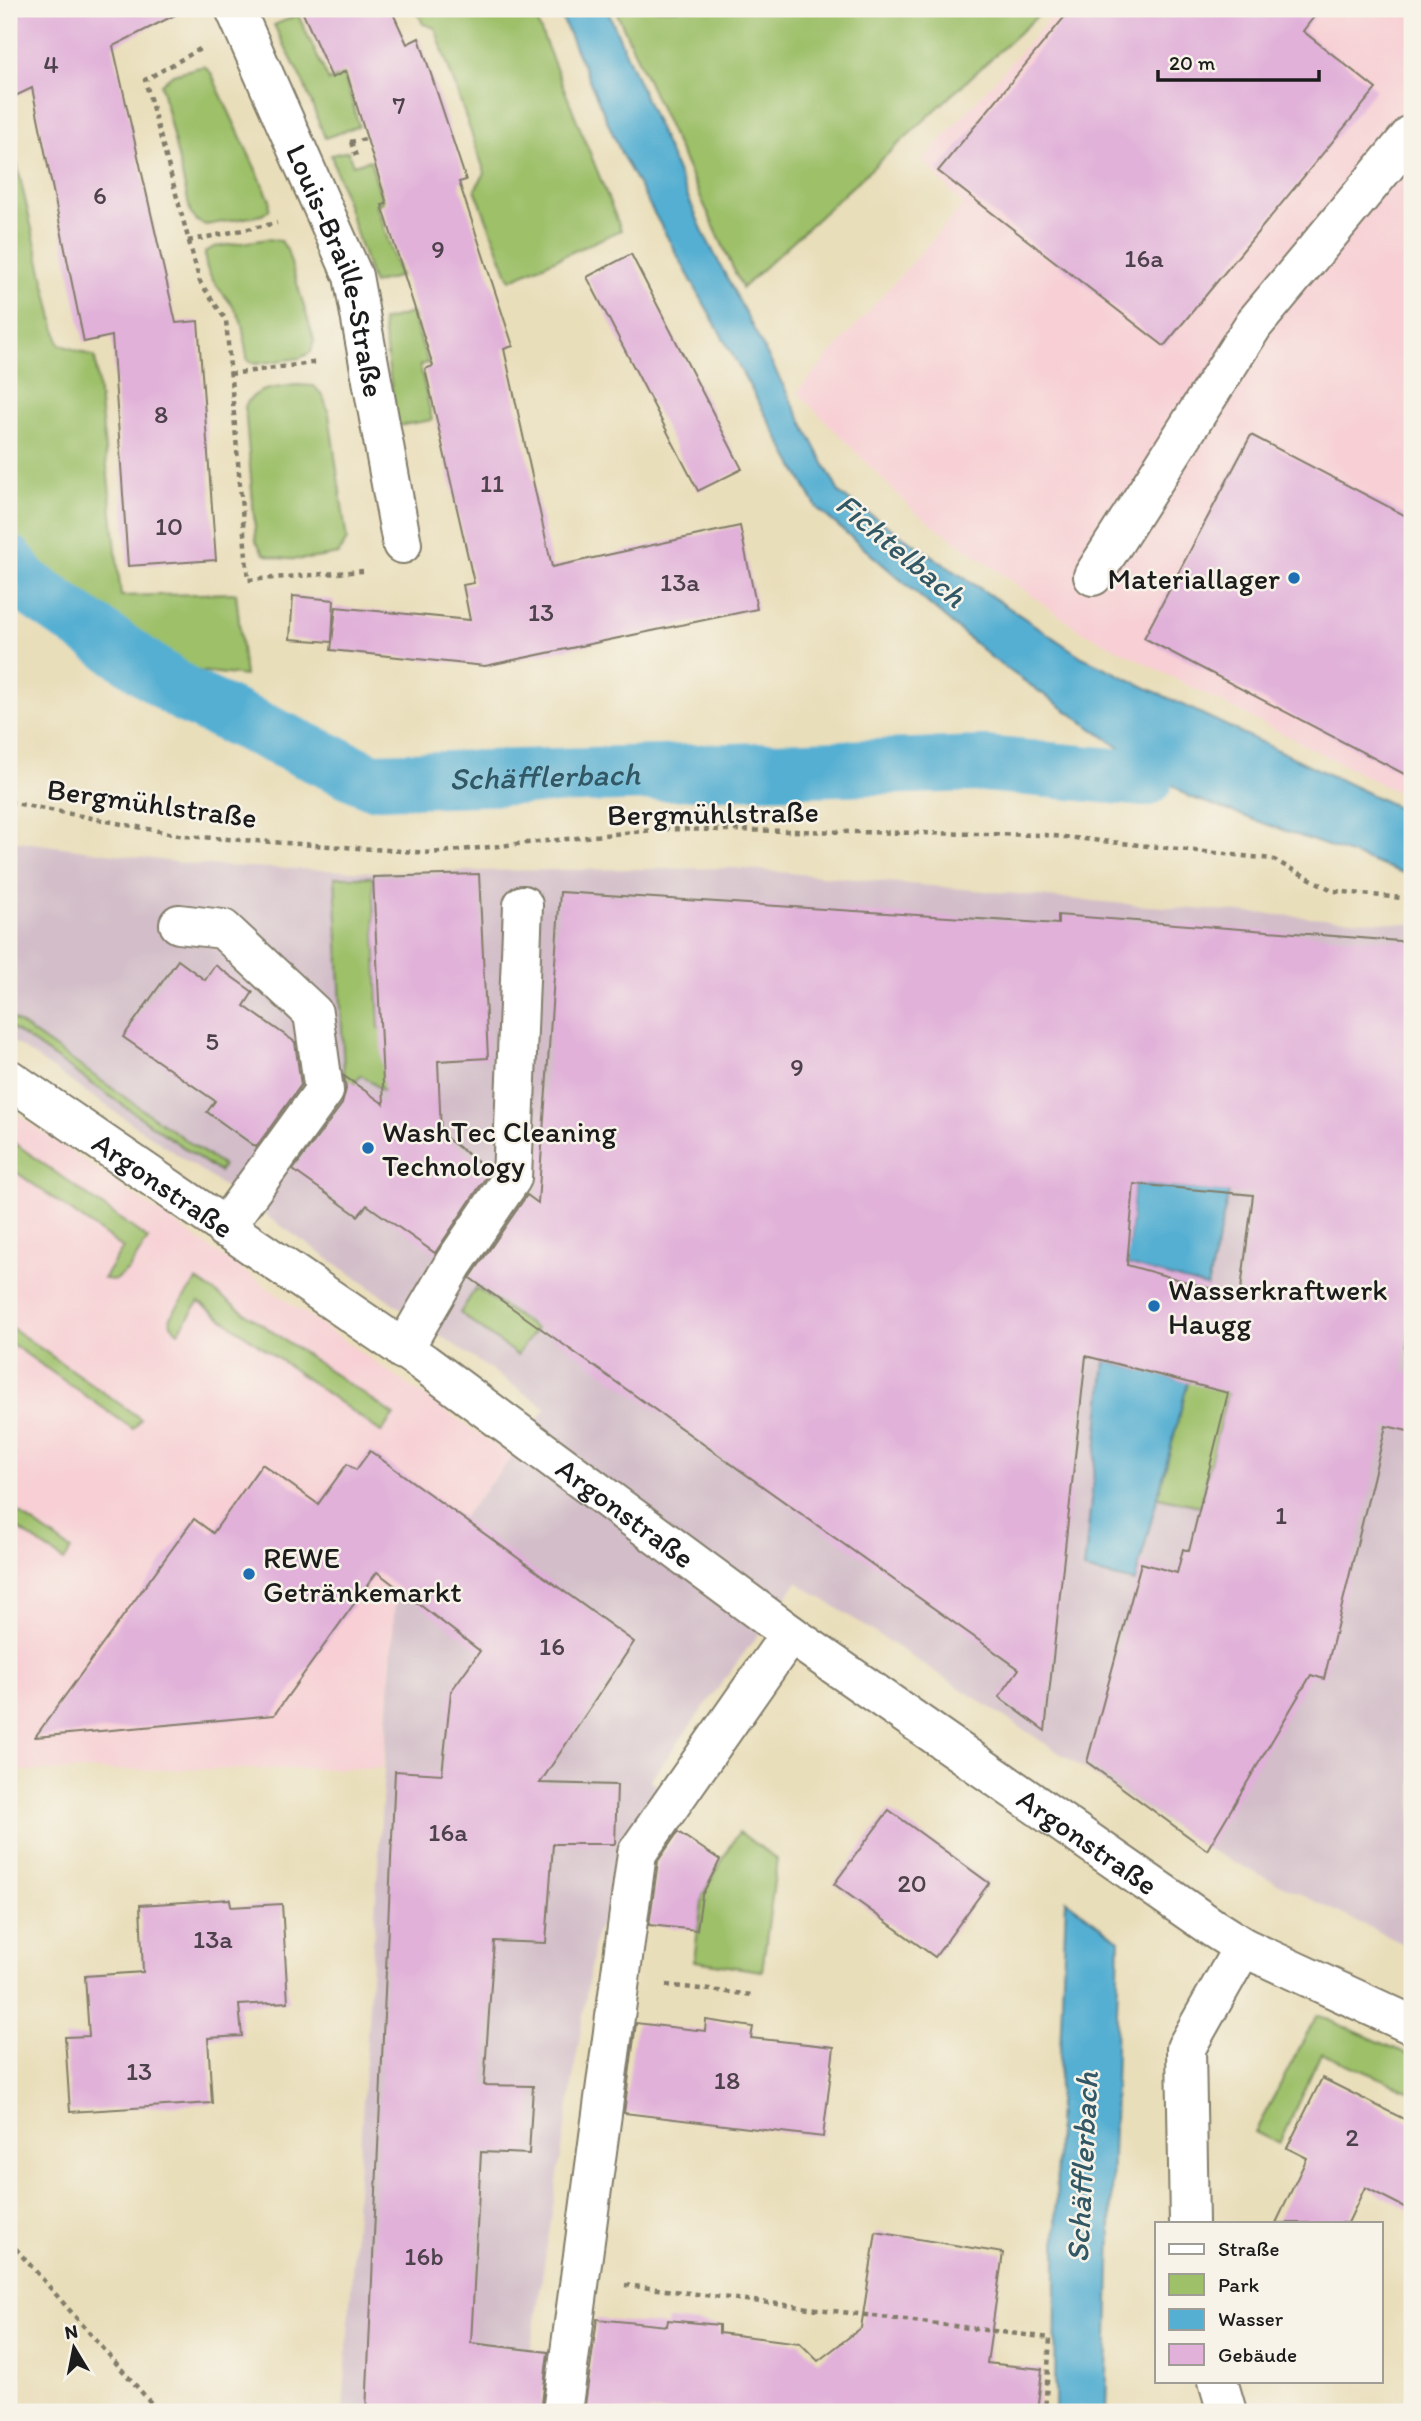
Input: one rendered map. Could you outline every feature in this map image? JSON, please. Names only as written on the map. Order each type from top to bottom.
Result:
[{"type":"street","name":"Louis-Braille-Straße","points":[[239,17],[353,276],[402,544]]},
{"type":"street","points":[[1093,576],[1254,324],[1412,134]]},
{"type":"street","points":[[403,1350],[454,1263],[512,1178],[523,905]]},
{"type":"street","points":[[179,924],[223,929],[313,1013],[315,1026],[324,1091],[224,1228]]},
{"type":"street","name":"Argonstraße","points":[[9,1079],[403,1350],[790,1634],[1071,1832],[1242,1947],[1412,2025]]},
{"type":"street","points":[[562,2412],[637,1853],[790,1634]]},
{"type":"street","points":[[1189,2222],[1186,2048],[1242,1947]]},
{"type":"street","points":[[1218,2382],[1227,2412]]},
{"type":"path","points":[[239,17],[145,80],[200,282],[226,320],[248,580],[364,571]]},
{"type":"path","points":[[346,143],[366,138]]},
{"type":"path","points":[[188,240],[325,214]]},
{"type":"path","points":[[230,374],[367,356]]},
{"type":"path","name":"Bergmühlstraße","points":[[9,802],[184,836],[431,853],[663,829],[1045,835],[1272,859],[1334,891],[1412,899]]},
{"type":"path","points":[[620,1980],[753,1995]]},
{"type":"path","points":[[9,2241],[159,2412]]},
{"type":"path","points":[[579,2279],[1050,2338],[1045,2412]]},
{"type":"shaded area","points":[[1059,9],[1412,9],[1412,800],[1078,629],[913,510],[797,392],[963,205],[923,160]]},
{"type":"shaded area","name":"WashTec Cleaning Technology","points":[[9,840],[198,865],[375,872],[734,868],[1137,905],[1412,924],[1412,1948],[1207,1849],[797,1582],[650,1780],[674,1798],[596,1932],[521,2412],[343,2412],[395,1600],[512,1457],[546,1408],[9,1039]]},
{"type":"shaded area","points":[[9,1109],[512,1457],[395,1600],[383,1768],[9,1771]]},
{"type":"green space","points":[[416,9],[532,9],[621,230],[510,280],[475,189],[485,173],[435,28],[423,24]]},
{"type":"green space","points":[[615,9],[1045,9],[742,288]]},
{"type":"green space","points":[[298,15],[329,81],[344,75],[359,126],[325,138],[304,84],[274,25]]},
{"type":"green space","points":[[204,66],[211,73],[270,200],[269,210],[262,215],[206,225],[198,222],[191,214],[161,84],[173,74]]},
{"type":"green space","points":[[9,131],[59,344],[95,357],[121,596],[236,593],[245,676],[188,670],[38,577],[9,533]]},
{"type":"green space","points":[[348,151],[353,165],[370,160],[383,202],[376,204],[400,276],[373,284],[331,155]]},
{"type":"green space","points":[[268,239],[281,241],[287,250],[314,340],[311,352],[300,358],[255,364],[248,361],[240,318],[212,279],[205,262],[205,252],[214,247]]},
{"type":"green space","points":[[412,313],[428,363],[420,365],[432,420],[397,426],[382,321]]},
{"type":"green space","points":[[296,385],[314,386],[323,396],[329,414],[347,540],[338,554],[310,559],[264,554],[256,541],[245,406],[260,392]]},
{"type":"green space","points":[[335,877],[373,877],[379,1028],[388,1029],[391,1096],[361,1075],[345,1095]]},
{"type":"green space","points":[[9,1016],[223,1166],[219,1172],[9,1026]]},
{"type":"green space","points":[[9,1139],[148,1239],[129,1269],[116,1280],[103,1279],[123,1248],[9,1167]]},
{"type":"green space","points":[[197,1280],[394,1415],[381,1432],[199,1302],[178,1332],[171,1325],[170,1317]]},
{"type":"green space","points":[[476,1288],[536,1329],[517,1355],[460,1313]]},
{"type":"green space","points":[[9,1326],[141,1419],[133,1429],[9,1342]]},
{"type":"green space","points":[[1240,1342],[1200,1506],[1158,1497],[1188,1382]]},
{"type":"green space","points":[[9,1506],[71,1550],[64,1561],[9,1522]]},
{"type":"green space","points":[[739,1832],[777,1859],[762,1971],[694,1961],[702,1895]]},
{"type":"green space","points":[[1317,2015],[1412,2056],[1412,2092],[1321,2053],[1279,2144],[1255,2132]]},
{"type":"water","name":"Fichtelbach","points":[[558,9],[607,9],[704,234],[840,494],[1082,657],[1412,814],[1412,876],[1190,797],[993,659],[817,508],[623,157]]},
{"type":"water","points":[[1134,1184],[1229,1192],[1207,1287],[1123,1264],[1129,1244]]},
{"type":"water","points":[[1105,1361],[1188,1382],[1135,1582],[1084,1570]]},
{"type":"water","points":[[1066,1900],[1119,1940],[1106,2412],[1055,2412],[1057,2128]]},
{"type":"building","points":[[9,9],[187,9],[113,46],[176,323],[198,321],[216,560],[128,566],[112,336],[84,342],[32,88],[9,99]]},
{"type":"building","points":[[301,9],[391,9],[407,44],[419,38],[466,180],[459,182],[513,346],[504,349],[552,567],[740,526],[757,609],[485,666],[331,650],[336,607],[470,620],[463,585],[474,583],[425,369],[433,366],[382,205],[387,204],[346,71],[332,78]]},
{"type":"building","points":[[1071,9],[1320,9],[1303,31],[1376,89],[1164,346],[938,171]]},
{"type":"building","points":[[631,254],[742,469],[698,491],[587,277]]},
{"type":"building","name":"Materiallager","points":[[1251,435],[1412,519],[1412,778],[1144,638]]},
{"type":"building","points":[[293,596],[334,600],[332,642],[290,639]]},
{"type":"building","points":[[479,874],[488,1058],[438,1061],[441,1134],[490,1171],[435,1253],[367,1205],[358,1216],[293,1170],[342,1104],[346,1089],[344,1076],[384,1104],[373,877]]},
{"type":"building","points":[[560,892],[1058,924],[1058,915],[1412,942],[1412,1237],[1403,1371],[1412,1374],[1412,1432],[1386,1426],[1324,1679],[1311,1675],[1207,1850],[1087,1762],[1141,1563],[1177,1573],[1183,1549],[1189,1551],[1228,1393],[1086,1356],[1045,1731],[999,1697],[1019,1669],[470,1278],[527,1195],[538,1203]],"holes":[[[1134,1184],[1253,1195],[1240,1297],[1127,1265]]]},
{"type":"building","points":[[178,960],[205,980],[215,965],[253,992],[244,1006],[295,1042],[301,1085],[256,1147],[207,1112],[215,1101],[123,1037]]},
{"type":"building","points":[[370,1451],[634,1642],[540,1783],[617,1785],[615,1844],[553,1844],[546,1943],[494,1941],[484,2085],[533,2086],[529,2154],[481,2152],[471,2343],[548,2352],[541,2412],[366,2412],[395,1771],[442,1774],[451,1691],[480,1651],[377,1572],[274,1715],[35,1737],[194,1519],[213,1533],[262,1464],[318,1504],[347,1464],[356,1470]]},
{"type":"building","points":[[889,1810],[989,1883],[935,1957],[834,1884]]},
{"type":"building","points":[[678,1832],[720,1860],[702,1895],[697,1930],[649,1925],[658,1861]]},
{"type":"building","points":[[230,1899],[231,1907],[282,1904],[288,2002],[239,2005],[242,2036],[208,2038],[212,2103],[70,2112],[65,2037],[89,2036],[85,1976],[143,1972],[140,1905]]},
{"type":"building","points":[[706,2020],[753,2027],[751,2038],[834,2047],[823,2137],[624,2113],[636,2023],[705,2031]]},
{"type":"building","points":[[1322,2078],[1412,2123],[1412,2211],[1365,2187],[1348,2222],[1276,2222],[1307,2158],[1287,2148]]},
{"type":"building","points":[[876,2232],[1003,2253],[987,2363],[1042,2369],[1037,2412],[584,2412],[597,2319],[667,2326],[668,2320],[719,2325],[719,2333],[800,2343],[818,2361],[861,2328]]},
{"type":"waterway","name":"Schäfflerbach","points":[[9,563],[23,583],[185,695],[372,781],[984,764],[1145,779]]},
{"type":"place","name":"Materiallager","points":[[1294,578]]},
{"type":"place","name":"WashTec Cleaning Technology","points":[[368,1148]]},
{"type":"place","name":"Wasserkraftwerk Haugg","points":[[1154,1306]]},
{"type":"place","name":"REWE Getränkemarkt","points":[[249,1574]]}]
